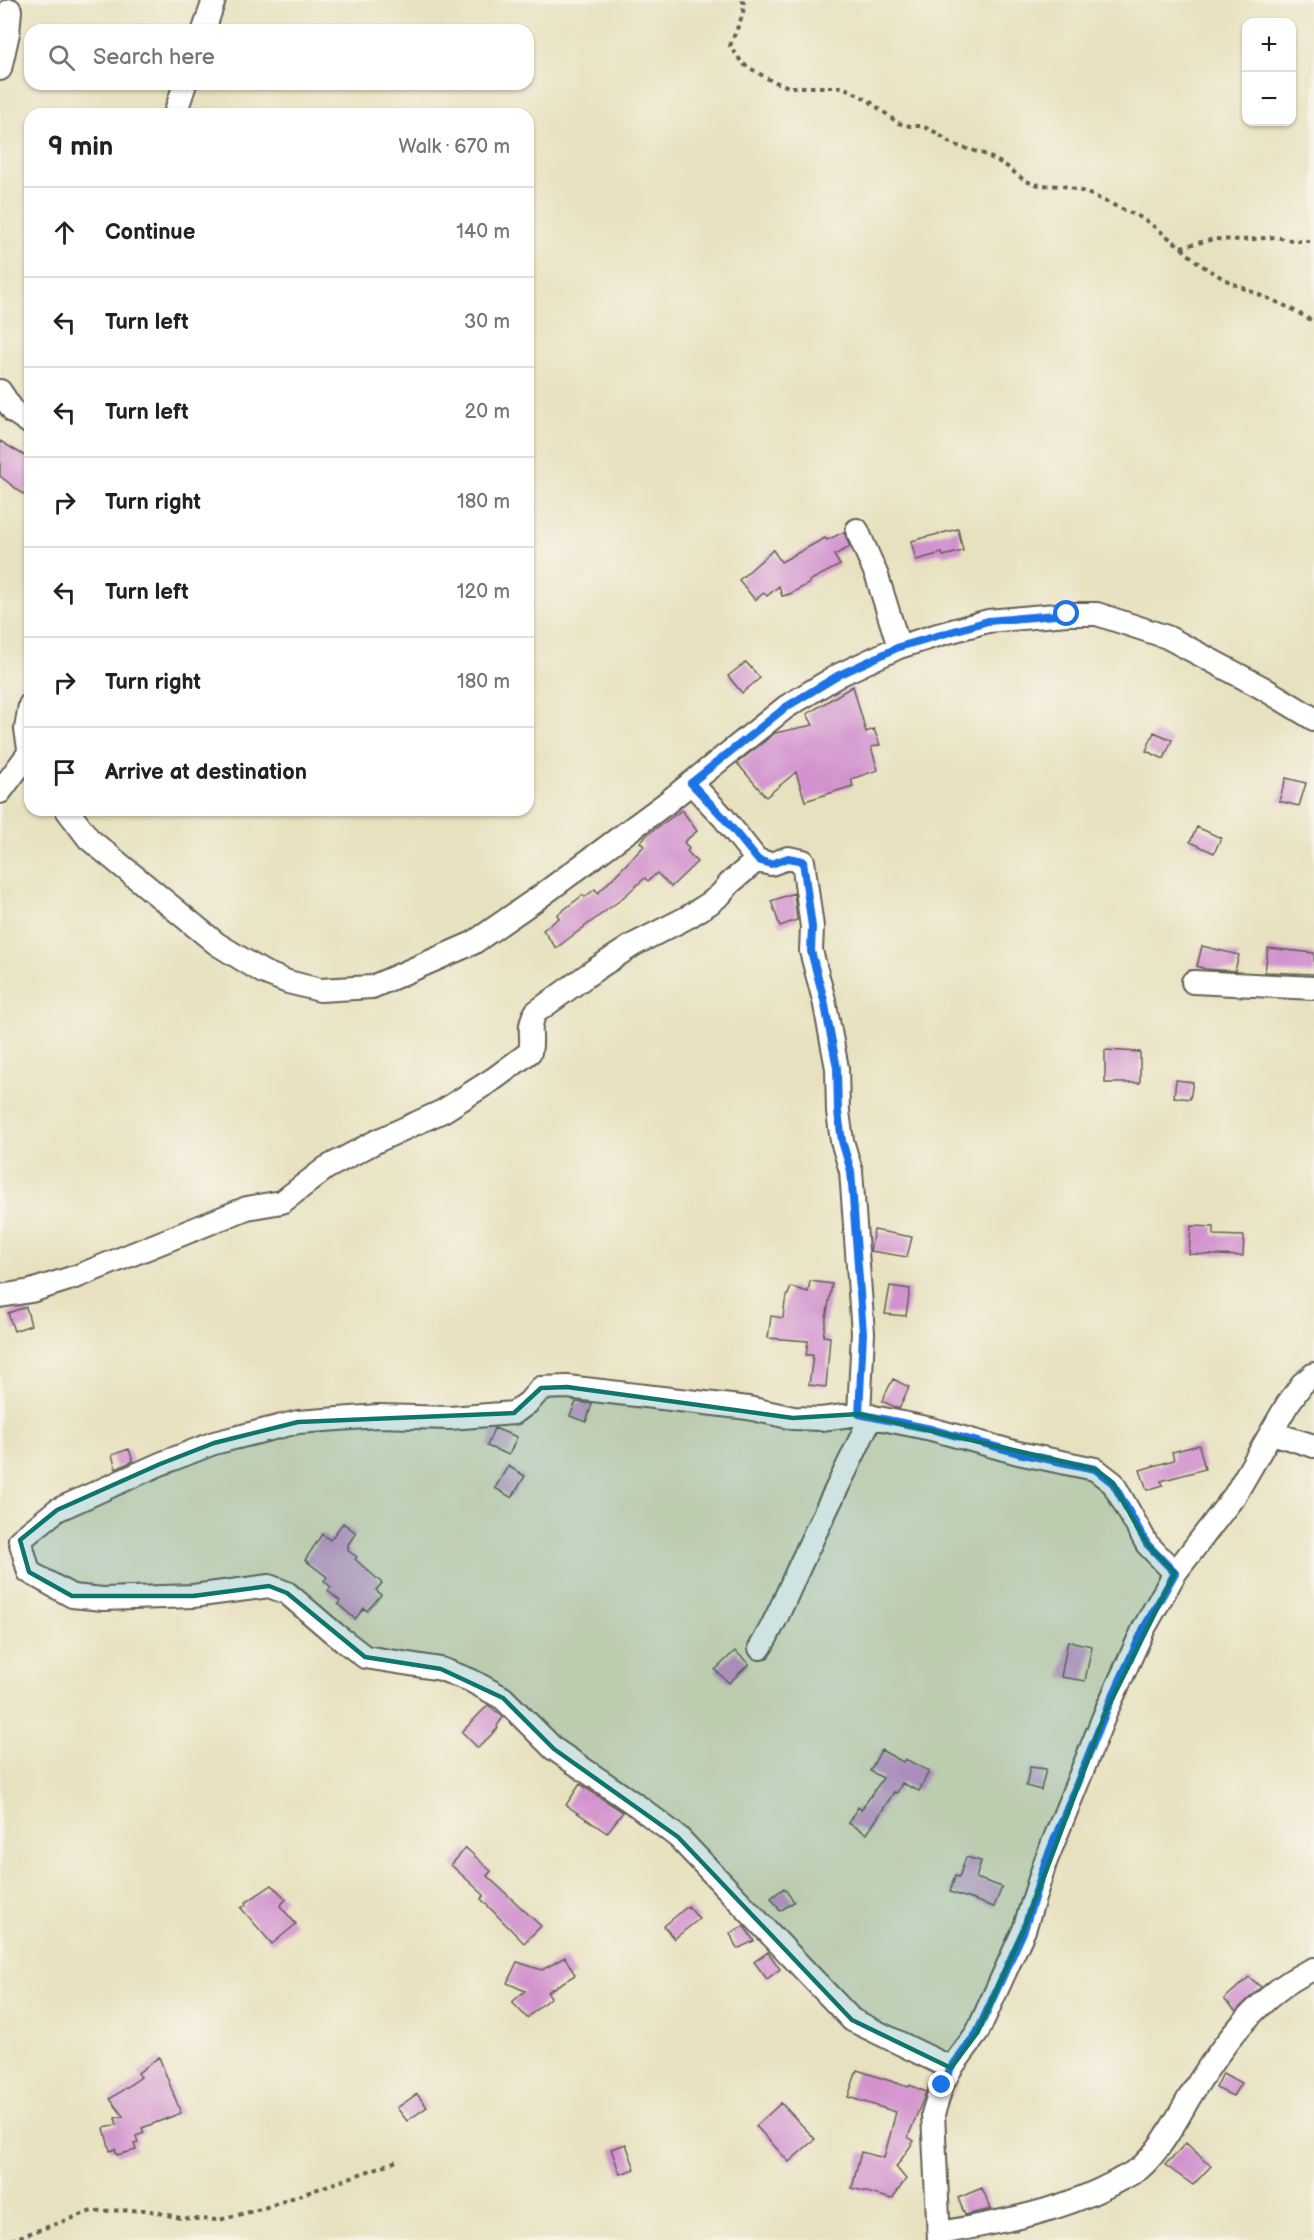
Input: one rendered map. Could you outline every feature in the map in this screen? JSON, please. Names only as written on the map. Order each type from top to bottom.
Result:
[{"type":"street","points":[[206,24],[214,0]]},
{"type":"street","points":[[0,69],[7,6]]},
{"type":"street","points":[[177,108],[183,90]]},
{"type":"street","points":[[0,391],[14,412],[24,419]]},
{"type":"street","points":[[856,530],[876,576],[899,647]]},
{"type":"street","points":[[72,816],[89,839],[217,944],[263,972],[288,982],[320,990],[372,987],[473,943],[538,898],[691,783],[786,707],[839,675],[899,647],[988,621],[1067,614],[1097,614],[1167,637],[1261,687],[1314,719]]},
{"type":"street","points":[[0,763],[24,756]]},
{"type":"street","points":[[0,792],[24,761]]},
{"type":"street","points":[[691,783],[723,817],[758,860],[771,864],[788,858],[803,861],[812,927],[811,951],[824,1000],[837,1068],[838,1112],[842,1141],[851,1171],[863,1333],[865,1415],[847,1470],[804,1556],[774,1626],[760,1648]]},
{"type":"street","points":[[0,1296],[31,1291],[78,1276],[247,1208],[282,1202],[326,1168],[377,1141],[443,1111],[495,1078],[530,1052],[532,1044],[529,1030],[536,1012],[633,945],[710,903],[758,860]]},
{"type":"street","points":[[1193,982],[1314,988]]},
{"type":"street","points":[[1314,1374],[1302,1384],[1287,1405],[1235,1495],[1175,1573],[1144,1628],[1107,1709],[1045,1863],[1024,1930],[977,2033],[951,2068],[942,2085],[933,2114],[940,2237],[1014,2219],[1081,2199],[1138,2169],[1152,2155],[1230,2036],[1276,1992],[1300,1975],[1314,1969]]},
{"type":"street","points":[[951,2068],[852,2020],[678,1837],[639,1807],[554,1749],[503,1698],[471,1680],[441,1669],[365,1657],[287,1593],[269,1586],[193,1596],[103,1599],[72,1596],[29,1572],[20,1540],[57,1510],[160,1464],[214,1443],[298,1422],[378,1416],[450,1418],[514,1413],[529,1402],[541,1388],[567,1387],[748,1408],[793,1418],[821,1419],[865,1415],[931,1429],[1018,1453],[1095,1469],[1113,1483],[1147,1544],[1175,1573]]},
{"type":"street","points":[[1272,1433],[1314,1446]]},
{"type":"path","points":[[742,0],[743,14],[730,46],[743,64],[760,74],[789,87],[843,87],[868,100],[897,123],[922,126],[936,132],[952,144],[984,154],[1005,165],[1025,180],[1039,185],[1063,186],[1085,192],[1144,219],[1216,275],[1314,322]]},
{"type":"path","points":[[1181,247],[1214,239],[1243,240],[1275,237],[1295,241],[1314,241]]},
{"type":"path","points":[[10,2240],[92,2211],[147,2210],[180,2218],[219,2220],[261,2209],[400,2160]]},
{"type":"highlighted area","points":[[567,1387],[793,1418],[859,1414],[1095,1469],[1113,1483],[1147,1544],[1175,1573],[1107,1709],[1024,1930],[977,2033],[951,2068],[852,2020],[678,1837],[554,1749],[503,1698],[441,1669],[365,1657],[287,1593],[269,1586],[193,1596],[72,1596],[29,1572],[20,1540],[57,1510],[160,1464],[214,1443],[298,1422],[514,1413],[541,1388]]},
{"type":"building","points":[[0,441],[24,455],[24,493],[0,476]]},
{"type":"building","points":[[958,529],[963,551],[943,556],[942,553],[916,560],[911,541]]},
{"type":"building","points":[[844,532],[850,547],[834,555],[840,565],[790,594],[782,596],[779,586],[767,596],[764,593],[755,600],[739,580],[773,550],[781,562],[825,538],[827,540]]},
{"type":"building","points":[[746,662],[760,678],[742,693],[728,676]]},
{"type":"building","points":[[853,686],[866,732],[874,729],[880,745],[871,747],[878,770],[851,779],[853,786],[805,801],[796,772],[766,797],[737,763],[775,733],[813,725],[807,714]]},
{"type":"building","points":[[1154,732],[1172,740],[1164,759],[1146,751]]},
{"type":"building","points":[[1286,778],[1306,783],[1299,806],[1279,801]]},
{"type":"building","points":[[682,810],[697,831],[684,842],[689,849],[687,851],[697,862],[671,887],[657,873],[648,881],[645,878],[619,901],[556,948],[543,930],[559,918],[557,915],[583,895],[585,897],[595,889],[598,893],[644,846],[640,842],[648,834]]},
{"type":"building","points":[[1197,827],[1221,838],[1214,853],[1190,842]]},
{"type":"building","points":[[794,893],[797,920],[780,926],[771,901]]},
{"type":"building","points":[[1202,946],[1239,955],[1235,971],[1205,969],[1197,966]]},
{"type":"building","points":[[1268,948],[1314,953],[1314,974],[1265,972]]},
{"type":"building","points":[[1105,1050],[1140,1052],[1140,1083],[1105,1083]]},
{"type":"building","points":[[1176,1080],[1193,1082],[1190,1099],[1174,1097]]},
{"type":"building","points":[[1191,1226],[1214,1227],[1214,1235],[1244,1236],[1243,1256],[1189,1254]]},
{"type":"building","points":[[874,1230],[912,1237],[907,1257],[870,1251]]},
{"type":"building","points":[[810,1281],[832,1284],[823,1336],[830,1337],[826,1387],[809,1385],[813,1355],[806,1355],[808,1341],[768,1338],[771,1316],[783,1318],[785,1302],[791,1287],[808,1292]]},
{"type":"building","points":[[890,1286],[910,1289],[906,1316],[885,1314]]},
{"type":"building","points":[[26,1307],[31,1325],[14,1331],[8,1313]]},
{"type":"building","points":[[893,1379],[909,1387],[899,1409],[882,1401]]},
{"type":"building","points":[[576,1402],[592,1404],[586,1422],[570,1416]]},
{"type":"building","points":[[494,1428],[517,1437],[509,1455],[487,1446]]},
{"type":"building","points":[[1199,1445],[1205,1469],[1161,1481],[1163,1485],[1147,1490],[1140,1470],[1174,1460],[1172,1452]]},
{"type":"building","points":[[129,1449],[133,1461],[116,1469],[112,1455]]},
{"type":"building","points":[[508,1466],[525,1476],[512,1498],[495,1488]]},
{"type":"building","points":[[343,1523],[356,1533],[347,1546],[349,1548],[347,1550],[382,1583],[376,1590],[381,1595],[367,1611],[364,1608],[355,1619],[338,1604],[340,1601],[328,1591],[331,1587],[324,1581],[327,1577],[305,1560],[322,1534],[330,1540]]},
{"type":"building","points":[[1068,1641],[1092,1646],[1085,1681],[1061,1677]]},
{"type":"building","points":[[735,1651],[749,1664],[729,1683],[715,1670]]},
{"type":"building","points":[[488,1705],[503,1717],[498,1728],[478,1748],[462,1732]]},
{"type":"building","points":[[881,1750],[903,1762],[905,1759],[929,1771],[919,1791],[902,1783],[867,1834],[848,1823],[858,1807],[861,1810],[883,1778],[870,1771]]},
{"type":"building","points":[[1030,1767],[1046,1769],[1041,1790],[1026,1786]]},
{"type":"building","points":[[580,1784],[623,1812],[607,1833],[566,1805]]},
{"type":"building","points":[[466,1848],[491,1871],[487,1876],[541,1926],[524,1943],[481,1899],[484,1895],[451,1865]]},
{"type":"building","points":[[966,1857],[981,1861],[976,1878],[1002,1887],[994,1907],[950,1892],[955,1876],[959,1877]]},
{"type":"building","points":[[272,1885],[286,1899],[280,1906],[296,1924],[272,1944],[241,1908]]},
{"type":"building","points":[[784,1888],[794,1902],[780,1911],[771,1898]]},
{"type":"building","points":[[688,1906],[699,1919],[674,1939],[664,1926]]},
{"type":"building","points":[[744,1926],[754,1941],[737,1949],[730,1933]]},
{"type":"building","points":[[768,1952],[780,1969],[767,1979],[754,1962]]},
{"type":"building","points":[[565,1957],[575,1975],[547,1992],[551,1997],[527,2018],[512,2002],[525,1991],[507,1983],[517,1962],[542,1970]]},
{"type":"building","points":[[1249,1977],[1261,1987],[1236,2011],[1224,1999]]},
{"type":"building","points":[[159,2057],[181,2113],[142,2128],[144,2133],[136,2136],[138,2143],[134,2144],[136,2150],[117,2155],[115,2149],[110,2151],[104,2128],[117,2125],[115,2118],[123,2116],[110,2099],[141,2077],[138,2073]]},
{"type":"building","points":[[857,2070],[909,2087],[910,2085],[926,2092],[908,2137],[914,2141],[896,2167],[906,2179],[892,2199],[852,2188],[861,2152],[884,2158],[896,2112],[848,2097]]},
{"type":"building","points":[[1223,2073],[1241,2083],[1233,2096],[1216,2088]]},
{"type":"building","points":[[417,2094],[427,2107],[407,2121],[397,2108]]},
{"type":"building","points":[[781,2103],[815,2139],[789,2162],[756,2126]]},
{"type":"building","points":[[1186,2143],[1211,2166],[1193,2185],[1165,2165]]},
{"type":"building","points":[[626,2144],[635,2169],[620,2174],[611,2149]]},
{"type":"building","points":[[982,2188],[991,2209],[965,2215],[958,2198]]},
{"type":"route","points":[[942,2085],[951,2068],[977,2033],[1024,1930],[1045,1863],[1107,1709],[1144,1628],[1175,1573],[1147,1544],[1113,1483],[1095,1469],[1018,1453],[931,1429],[859,1414],[863,1333],[851,1171],[842,1141],[838,1112],[837,1068],[824,1000],[811,951],[812,927],[803,861],[788,858],[771,864],[758,860],[723,817],[691,783],[759,726],[786,707],[839,675],[899,647],[988,621],[1067,614]]}]
